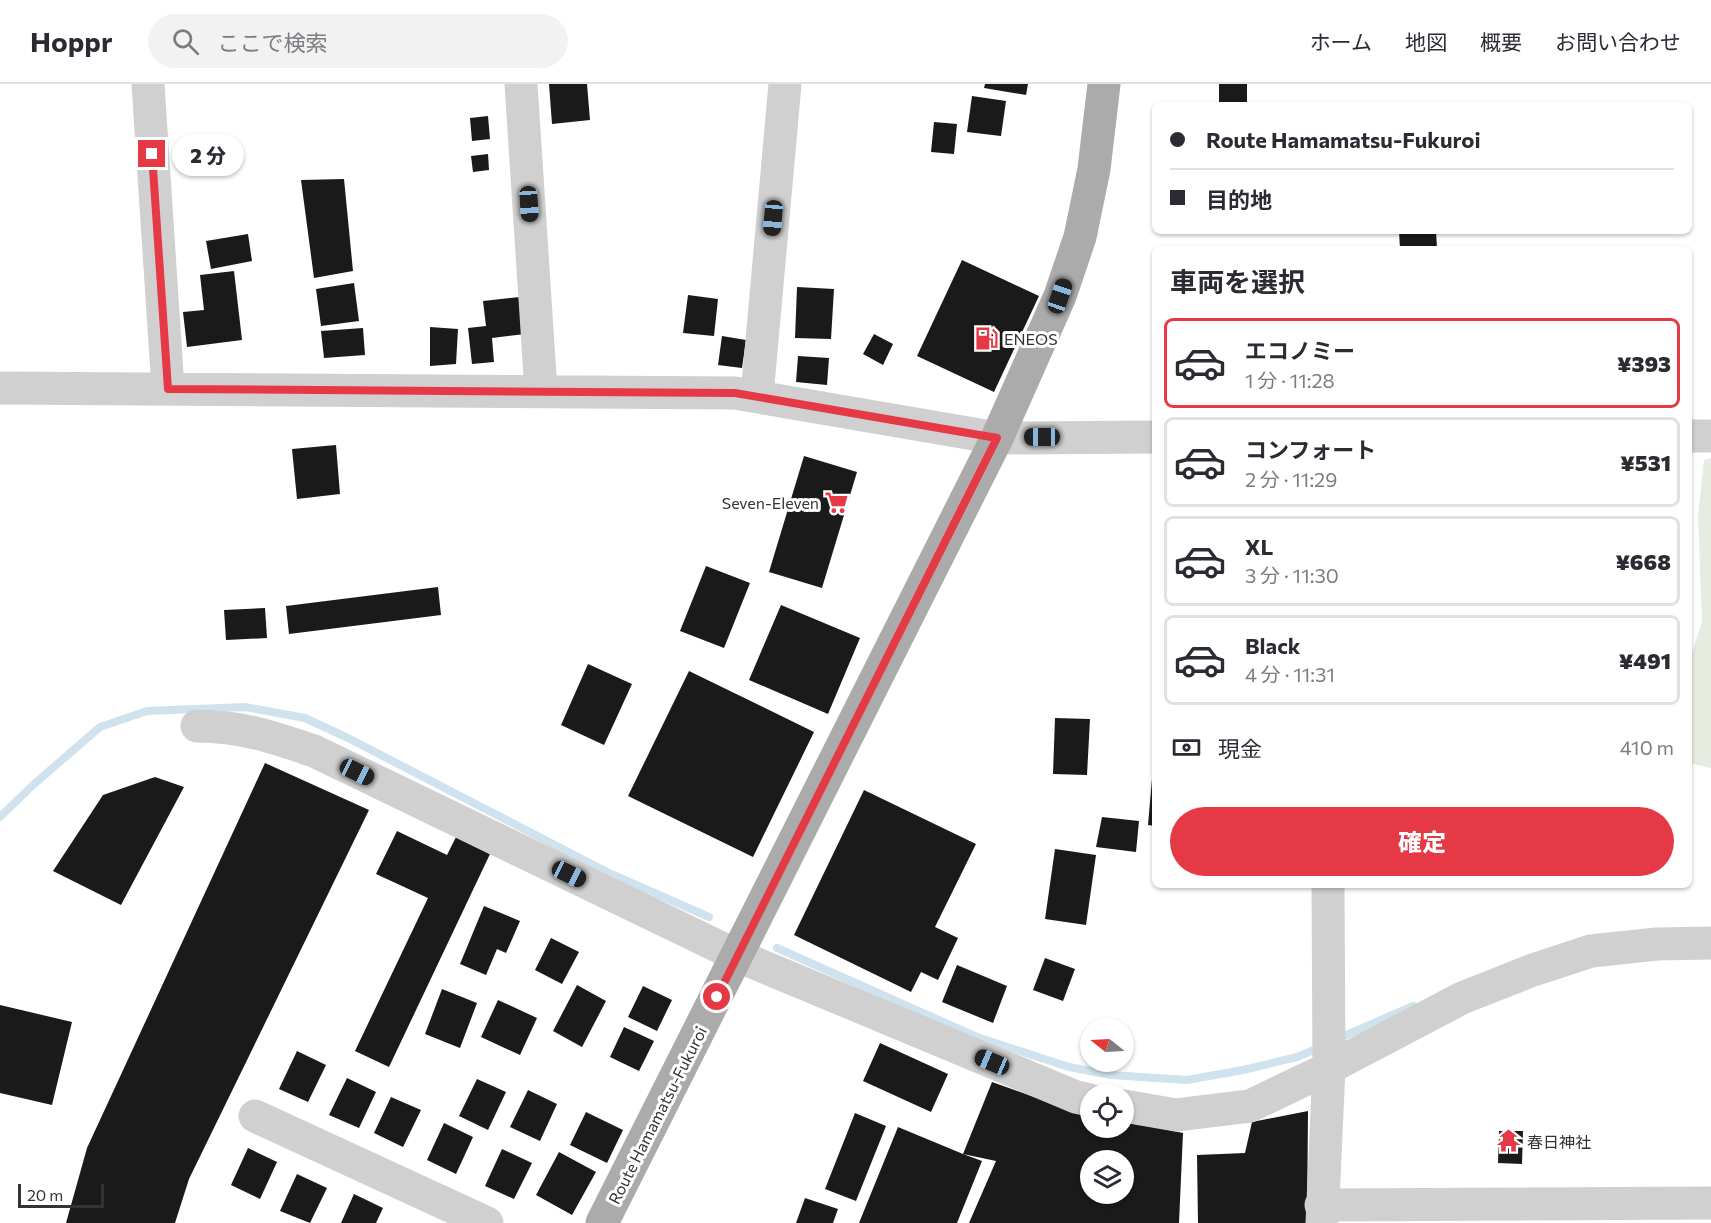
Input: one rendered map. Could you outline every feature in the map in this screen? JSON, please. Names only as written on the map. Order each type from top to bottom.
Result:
[{"type":"main road","name":"Route Hamamatsu-Fukuroi","points":[[602,1223],[997,438],[1060,296],[1080,237],[1094,169],[1104,84]]},
{"type":"street","points":[[148,84],[168,389]]},
{"type":"street","points":[[521,84],[541,392]]},
{"type":"street","points":[[757,396],[785,84]]},
{"type":"street","points":[[0,388],[735,393],[997,438],[1152,437]]},
{"type":"street","points":[[1692,436],[1711,436]]},
{"type":"street","points":[[197,726],[221,726],[264,734],[314,751],[738,956],[1080,1098]]},
{"type":"street","points":[[1328,888],[1329,1068],[1322,1214],[1667,1213],[1711,1203]]},
{"type":"street","points":[[1134,1108],[1176,1115],[1250,1106],[1329,1068],[1462,998],[1533,970],[1591,951],[1657,944],[1711,943]]},
{"type":"street","points":[[255,1116],[488,1223]]},
{"type":"shaded area","points":[[1711,458],[1711,768],[1692,764],[1692,653],[1702,621],[1698,516],[1704,460]]},
{"type":"building","points":[[549,84],[587,84],[590,120],[552,124]]},
{"type":"building","points":[[985,84],[1028,84],[1026,95],[984,88]]},
{"type":"building","points":[[1219,84],[1247,84],[1247,102],[1219,102]]},
{"type":"building","points":[[972,96],[1006,101],[1001,136],[967,132]]},
{"type":"building","points":[[488,116],[490,139],[472,141],[470,118]]},
{"type":"building","points":[[934,122],[957,124],[954,154],[931,152]]},
{"type":"building","points":[[488,154],[489,170],[473,172],[471,156]]},
{"type":"building","points":[[344,179],[353,271],[314,278],[301,180]]},
{"type":"building","points":[[248,234],[252,261],[211,269],[206,241]]},
{"type":"building","points":[[1399,234],[1436,234],[1437,246],[1400,246]]},
{"type":"building","points":[[962,260],[1039,296],[994,392],[917,356]]},
{"type":"building","points":[[234,271],[242,340],[187,347],[183,312],[204,310],[200,275]]},
{"type":"building","points":[[354,283],[359,321],[321,326],[316,289]]},
{"type":"building","points":[[797,287],[834,289],[831,339],[795,338]]},
{"type":"building","points":[[688,295],[718,299],[714,336],[683,333]]},
{"type":"building","points":[[520,297],[525,334],[492,338],[494,362],[472,364],[468,328],[486,326],[483,301]]},
{"type":"building","points":[[430,327],[458,329],[456,364],[430,366]]},
{"type":"building","points":[[363,328],[365,355],[324,358],[321,331]]},
{"type":"building","points":[[874,334],[893,344],[883,365],[863,354]]},
{"type":"building","points":[[722,336],[746,340],[742,368],[718,365]]},
{"type":"building","points":[[798,356],[829,358],[827,385],[796,382]]},
{"type":"building","points":[[336,445],[340,494],[297,499],[292,449]]},
{"type":"building","points":[[804,456],[857,472],[822,588],[769,572]]},
{"type":"building","points":[[706,566],[750,583],[724,648],[680,631]]},
{"type":"building","points":[[438,587],[441,615],[289,634],[286,606]]},
{"type":"building","points":[[781,605],[860,638],[828,714],[749,680]]},
{"type":"building","points":[[265,608],[267,638],[226,640],[224,610]]},
{"type":"building","points":[[588,664],[632,684],[604,745],[561,725]]},
{"type":"building","points":[[689,671],[814,732],[753,857],[628,796]]},
{"type":"building","points":[[1055,718],[1090,719],[1087,775],[1053,774]]},
{"type":"building","points":[[265,763],[369,810],[189,1179],[175,1223],[66,1223],[87,1148]]},
{"type":"building","points":[[155,777],[184,787],[121,905],[53,871],[103,795]]},
{"type":"building","points":[[1152,779],[1152,826],[1148,825]]},
{"type":"building","points":[[864,790],[976,844],[935,927],[958,938],[938,980],[921,972],[911,992],[794,935]]},
{"type":"building","points":[[1102,817],[1139,821],[1136,852],[1096,847]]},
{"type":"building","points":[[397,831],[447,855],[456,837],[490,854],[389,1067],[355,1051],[428,898],[376,874]]},
{"type":"building","points":[[1055,849],[1096,855],[1086,925],[1045,919]]},
{"type":"building","points":[[484,906],[520,921],[506,953],[497,949],[486,975],[460,964]]},
{"type":"building","points":[[551,938],[579,952],[562,984],[535,970]]},
{"type":"building","points":[[1045,958],[1075,969],[1063,1001],[1033,990]]},
{"type":"building","points":[[957,965],[1007,986],[993,1023],[942,1002]]},
{"type":"building","points":[[577,985],[606,1001],[582,1047],[553,1031]]},
{"type":"building","points":[[643,986],[672,1000],[657,1031],[628,1017]]},
{"type":"building","points":[[442,989],[477,1003],[460,1048],[425,1034]]},
{"type":"building","points":[[498,1000],[537,1018],[520,1055],[481,1037]]},
{"type":"building","points":[[0,1005],[72,1022],[52,1105],[0,1093]]},
{"type":"building","points":[[624,1027],[654,1041],[639,1071],[610,1057]]},
{"type":"building","points":[[880,1043],[948,1074],[931,1112],[863,1081]]},
{"type":"building","points":[[297,1051],[326,1065],[308,1102],[279,1089]]},
{"type":"building","points":[[347,1078],[376,1092],[359,1128],[329,1115]]},
{"type":"building","points":[[477,1079],[506,1092],[488,1130],[459,1116]]},
{"type":"building","points":[[992,1082],[1080,1113],[1080,1138],[1134,1138],[1134,1123],[1183,1133],[1179,1223],[969,1223],[996,1161],[963,1154]]},
{"type":"building","points":[[528,1090],[557,1104],[540,1141],[510,1127]]},
{"type":"building","points":[[391,1097],[421,1110],[403,1147],[374,1133]]},
{"type":"building","points":[[1308,1111],[1307,1223],[1198,1223],[1197,1155],[1245,1153],[1252,1122]]},
{"type":"building","points":[[586,1112],[623,1130],[607,1163],[570,1145]]},
{"type":"building","points":[[855,1113],[886,1126],[856,1201],[825,1189]]},
{"type":"building","points":[[444,1123],[473,1137],[456,1174],[427,1160]]},
{"type":"building","points":[[898,1127],[982,1161],[957,1223],[859,1223]]},
{"type":"building","points":[[1499,1131],[1523,1131],[1522,1164],[1498,1163]]},
{"type":"building","points":[[248,1148],[277,1162],[260,1199],[231,1185]]},
{"type":"building","points":[[502,1149],[532,1163],[514,1199],[485,1186]]},
{"type":"building","points":[[559,1152],[596,1172],[572,1215],[536,1195]]},
{"type":"building","points":[[297,1174],[327,1188],[310,1223],[280,1211]]},
{"type":"building","points":[[354,1194],[383,1208],[376,1223],[341,1223]]},
{"type":"building","points":[[805,1198],[838,1209],[833,1223],[796,1223]]},
{"type":"waterway","points":[[0,817],[100,727],[147,711],[245,707],[305,718],[609,873],[709,917]]},
{"type":"waterway","points":[[777,948],[977,1037],[1069,1067],[1111,1075],[1187,1080],[1297,1057],[1323,1046]]},
{"type":"waterway","points":[[1337,1039],[1413,1006]]},
{"type":"place","name":"ENEOS","points":[[986,338]]},
{"type":"place","name":"Seven-Eleven","points":[[837,502]]},
{"type":"place","name":"春日神社","points":[[1509,1141]]},
{"type":"route","points":[[152,154],[168,389],[735,393],[997,438],[717,997]]}]
